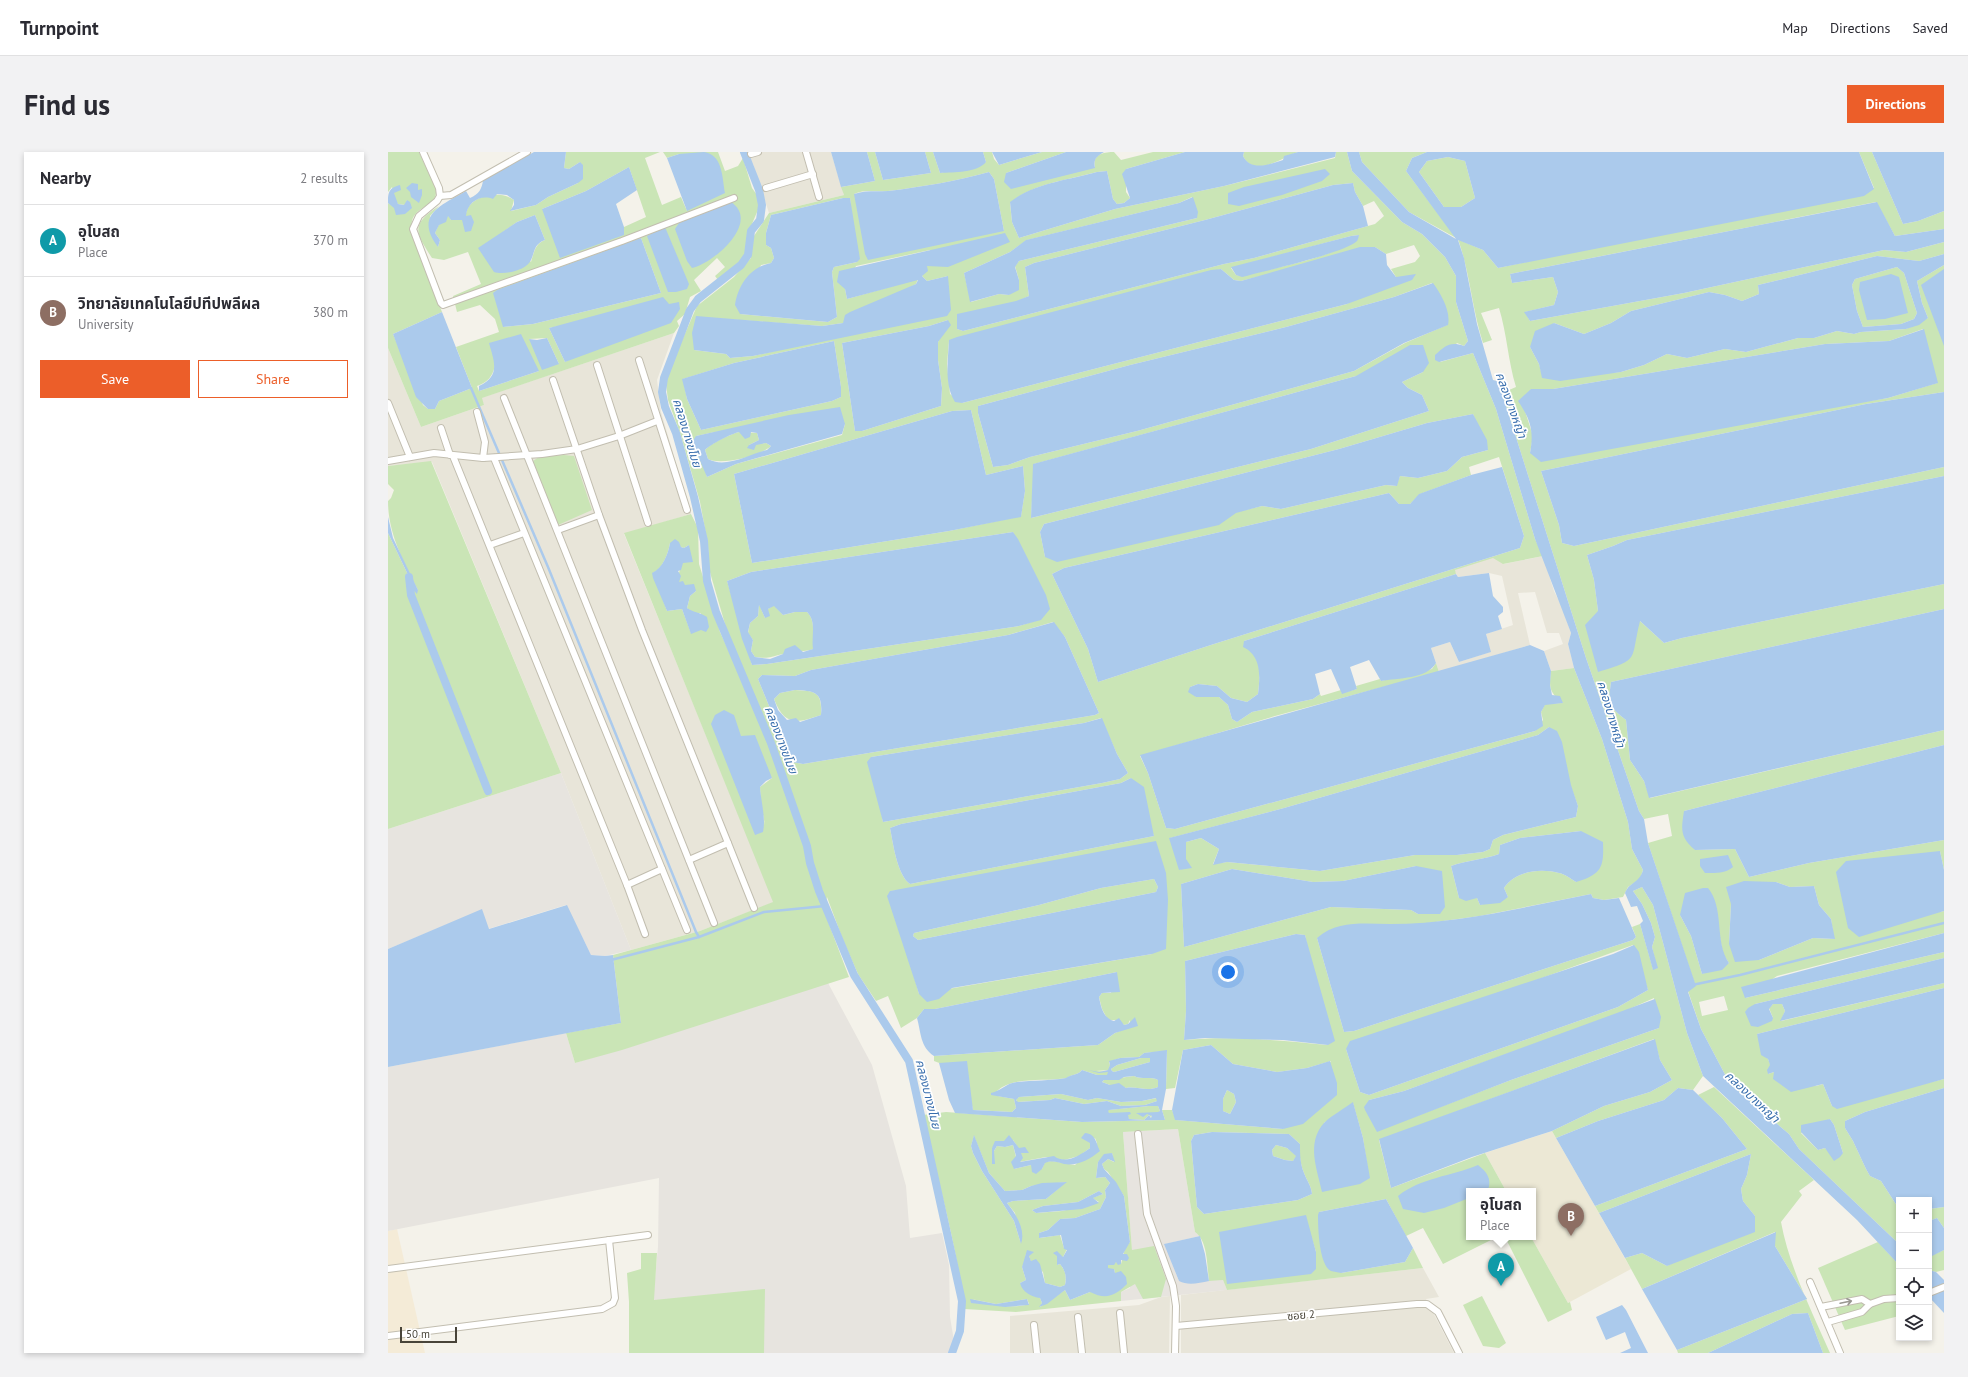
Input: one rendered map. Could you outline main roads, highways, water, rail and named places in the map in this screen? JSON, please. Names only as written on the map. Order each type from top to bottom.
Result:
[{"type":"water","points":[[534,152],[566,152],[564,168],[569,169],[580,162],[583,165],[583,179],[536,205],[510,211],[514,205],[514,200],[507,195],[497,194],[493,199],[479,198],[472,203],[467,211],[466,216],[471,215],[474,222],[471,231],[465,232],[462,220],[451,220],[448,216],[446,222],[439,225],[435,233],[440,240],[438,247],[431,236],[429,219],[439,207],[466,191],[470,198],[476,195],[480,191],[483,180]]},
{"type":"water","points":[[704,152],[715,157],[718,162],[722,174],[725,193],[687,211],[667,158],[679,154]]},
{"type":"water","points":[[831,152],[867,152],[875,181],[841,187]]},
{"type":"water","points":[[875,152],[925,152],[931,173],[883,180]]},
{"type":"water","points":[[933,152],[983,152],[986,162],[982,166],[971,170],[940,173]]},
{"type":"water","points":[[992,152],[1042,152],[999,165]]},
{"type":"water","points":[[1066,152],[1104,152],[1096,158],[1095,168],[1011,189],[1004,182],[1006,173]]},
{"type":"water","points":[[1185,152],[1244,152],[1243,156],[1246,161],[1251,164],[1261,166],[1283,160],[1284,156],[1298,152],[1336,152],[1335,157],[1224,186],[1115,209],[1019,238],[1012,222],[1010,202],[1030,190],[1052,183],[1107,171],[1113,199],[1117,204],[1124,203],[1130,198],[1122,174],[1126,169]]},
{"type":"water","points":[[1347,152],[1359,152],[1362,162],[1409,212],[1456,239],[1406,171],[1412,158],[1427,152],[1859,152],[1874,189],[1864,196],[1498,268],[1483,250],[1458,240],[1464,258],[1477,324],[1493,380],[1501,382],[1502,393],[1586,658],[1639,811],[1644,819],[1648,843],[1696,986],[1688,992],[1701,1029],[1730,1084],[1789,1134],[1799,1149],[1896,1241],[1896,1262],[1857,1220],[1703,1076],[1687,1033],[1653,905],[1642,887],[1633,891],[1642,904],[1651,923],[1655,937],[1652,947],[1658,968],[1653,970],[1640,924],[1643,921],[1637,906],[1631,907],[1625,893],[1629,886],[1639,878],[1643,870],[1632,849],[1628,822],[1602,739],[1574,668],[1568,644],[1571,633],[1535,539],[1496,409],[1473,353],[1439,362],[1435,360],[1435,355],[1448,345],[1455,344],[1464,346],[1468,341],[1456,302],[1456,276],[1445,257],[1422,234],[1402,222],[1352,171]],"holes":[[[1448,157],[1465,161],[1475,198],[1461,207],[1444,207],[1419,172],[1427,161]]]},
{"type":"water","points":[[1872,152],[1944,152],[1944,211],[1918,221],[1903,224]]},
{"type":"water","points":[[629,167],[637,190],[616,204],[624,227],[624,235],[560,258],[542,209],[586,191]]},
{"type":"water","points":[[1325,169],[1330,174],[1322,181],[1282,195],[1239,206],[1228,204],[1228,193],[1244,187]]},
{"type":"water","points":[[989,172],[994,179],[1004,231],[868,260],[865,254],[854,194],[926,186]]},
{"type":"water","points":[[412,183],[418,184],[418,190],[422,189],[422,195],[419,203],[411,197],[410,192],[406,188]]},
{"type":"water","points":[[1353,183],[1355,192],[1363,206],[1368,226],[1254,258],[1224,264],[963,331],[957,329],[957,314],[1016,301],[1029,296],[1025,267],[1034,263],[1205,220],[1333,185]]},
{"type":"water","points":[[400,185],[401,190],[394,193],[398,204],[404,205],[407,200],[410,202],[412,208],[405,214],[396,215],[394,208],[388,203],[388,196],[391,189]]},
{"type":"water","points":[[1193,197],[1198,212],[1197,218],[1019,261],[1015,267],[1019,280],[1019,290],[1009,295],[999,294],[970,302],[964,273],[1010,252],[1026,240],[1179,203]]},
{"type":"water","points":[[843,198],[850,198],[860,259],[857,262],[834,267],[832,272],[837,317],[828,322],[740,314],[735,305],[742,284],[757,268],[771,263],[774,258],[771,248],[766,245],[766,233],[771,215]]},
{"type":"water","points":[[731,202],[739,210],[741,220],[738,230],[731,241],[722,250],[701,265],[692,268],[687,261],[675,229],[679,223]]},
{"type":"water","points":[[1877,202],[1895,236],[1944,229],[1944,242],[1906,252],[1884,250],[1684,293],[1530,321],[1524,312],[1554,305],[1558,292],[1553,277],[1512,283],[1510,274]]},
{"type":"water","points":[[535,215],[545,240],[537,246],[531,260],[525,267],[514,271],[503,273],[494,272],[478,248],[517,222]]},
{"type":"water","points":[[665,227],[689,284],[687,289],[676,292],[668,292],[647,236]]},
{"type":"water","points":[[1005,233],[1010,242],[948,267],[927,266],[928,271],[922,276],[927,281],[948,276],[951,310],[947,316],[753,356],[730,358],[726,354],[694,350],[692,333],[696,316],[822,326],[843,323],[845,315],[850,312],[916,284],[918,280],[847,299],[845,289],[837,282],[839,271]]},
{"type":"water","points":[[1359,235],[1357,241],[1350,246],[1337,251],[1242,277],[1236,275],[1231,267],[1351,236]]},
{"type":"water","points":[[641,238],[661,293],[533,324],[503,327],[493,293],[497,290]]},
{"type":"water","points":[[1360,247],[1375,247],[1386,254],[1387,265],[1396,277],[1416,274],[1412,280],[1347,304],[962,403],[955,402],[949,388],[949,340],[957,337],[1211,270],[1221,269],[1234,280],[1241,281]]},
{"type":"water","points":[[1944,254],[1944,265],[1917,281],[1922,303],[1928,318],[1919,325],[1906,329],[1861,332],[1854,334],[1837,331],[1814,338],[1798,338],[1746,352],[1725,349],[1687,358],[1667,354],[1644,365],[1621,372],[1560,381],[1542,378],[1539,364],[1530,347],[1535,331],[1554,323],[1584,334],[1611,323],[1631,311],[1709,292],[1725,295],[1742,301],[1759,294],[1758,285],[1877,256],[1919,261]],"holes":[[[1897,267],[1904,273],[1917,313],[1914,319],[1901,324],[1863,327],[1857,311],[1852,285],[1855,279]]]},
{"type":"water","points":[[1944,269],[1944,346],[1921,285]]},
{"type":"water","points":[[1891,274],[1899,277],[1908,313],[1885,319],[1867,320],[1859,290],[1860,282]]},
{"type":"water","points":[[1433,283],[1447,308],[1449,320],[1448,325],[1404,343],[1354,371],[1137,431],[1030,457],[1008,465],[993,467],[978,413],[978,406],[1130,365],[1286,327],[1394,297]]},
{"type":"water","points":[[663,297],[669,304],[679,302],[680,309],[671,323],[565,362],[549,328]]},
{"type":"water","points":[[442,312],[472,388],[439,401],[435,409],[428,409],[416,397],[393,334]]},
{"type":"water","points":[[948,320],[951,325],[938,342],[938,360],[942,388],[941,406],[862,431],[855,431],[842,343],[929,326]]},
{"type":"water","points":[[1924,329],[1938,383],[1888,398],[1541,462],[1530,453],[1532,439],[1529,420],[1518,401],[1531,389],[1553,389],[1825,344],[1889,341]]},
{"type":"water","points":[[521,334],[539,371],[479,391],[479,386],[491,378],[493,373],[494,362],[489,343]]},
{"type":"water","points":[[547,338],[559,364],[542,370],[529,339],[537,340]]},
{"type":"water","points":[[834,341],[841,387],[841,397],[832,401],[701,430],[687,399],[682,379],[734,363]]},
{"type":"water","points":[[1410,345],[1423,345],[1429,363],[1423,372],[1402,382],[1408,388],[1422,395],[1429,411],[1311,449],[1031,518],[1033,464],[1356,376]]},
{"type":"water","points":[[1944,392],[1944,467],[1574,546],[1562,543],[1559,525],[1541,471],[1866,404]]},
{"type":"water","points":[[840,407],[845,424],[842,434],[736,464],[707,477],[692,442],[696,436],[789,415]],"holes":[[[739,432],[745,439],[750,437],[751,432],[757,433],[759,440],[749,445],[747,448],[754,450],[756,445],[766,443],[771,446],[767,450],[730,462],[715,462],[708,459],[705,450],[721,440]]]},
{"type":"water","points":[[971,410],[986,475],[1023,466],[1025,491],[1021,517],[949,531],[752,563],[734,474],[952,411]]},
{"type":"water","points":[[1473,414],[1487,440],[1488,450],[1462,457],[1447,471],[1418,478],[1400,476],[1397,486],[1386,485],[1281,509],[1262,506],[1236,513],[1219,525],[1057,562],[1045,557],[1040,532],[1044,524],[1339,449],[1427,423]]},
{"type":"water","points":[[1502,467],[1524,536],[1520,548],[1098,682],[1088,649],[1052,574],[1064,568],[1389,493],[1399,504],[1410,504],[1419,494],[1471,475]]},
{"type":"water","points":[[1944,476],[1944,584],[1664,643],[1640,621],[1634,651],[1628,661],[1598,672],[1585,625],[1598,611],[1594,580],[1587,555],[1627,540]]},
{"type":"water","points":[[388,517],[393,538],[418,590],[417,594],[411,587],[407,588],[409,577],[388,533]]},
{"type":"water","points":[[1013,532],[1046,595],[1050,609],[1041,620],[1019,626],[752,665],[742,639],[727,581],[751,572]],"holes":[[[759,605],[765,618],[770,616],[768,609],[774,606],[783,615],[795,612],[807,612],[813,625],[813,649],[803,652],[795,645],[785,649],[783,654],[770,659],[755,657],[751,651],[753,640],[748,632],[750,623],[758,616]]]},
{"type":"water","points":[[675,539],[679,542],[681,547],[684,548],[689,545],[693,562],[683,563],[681,570],[678,571],[681,576],[679,582],[683,581],[685,585],[694,584],[696,591],[690,596],[687,608],[707,617],[709,627],[706,632],[701,630],[691,634],[682,609],[667,611],[653,578],[652,573],[662,564],[668,552],[670,543]]},
{"type":"water","points":[[1489,573],[1493,596],[1503,607],[1503,612],[1498,616],[1502,629],[1486,634],[1491,652],[1459,662],[1450,642],[1431,648],[1436,663],[1426,672],[1412,677],[1381,681],[1369,660],[1350,667],[1357,689],[1342,694],[1331,669],[1315,674],[1320,694],[1313,699],[1252,712],[1237,722],[1232,719],[1228,705],[1219,697],[1196,697],[1188,692],[1190,687],[1198,684],[1217,686],[1231,698],[1247,702],[1258,694],[1259,674],[1257,661],[1249,651],[1243,647],[1244,641],[1456,574],[1458,577]]},
{"type":"water","points":[[1944,609],[1944,730],[1649,798],[1644,781],[1630,760],[1626,720],[1613,708],[1611,704],[1611,682]]},
{"type":"water","points":[[1054,622],[1065,637],[1099,713],[1095,715],[803,764],[792,762],[758,679],[762,675],[795,676],[811,670],[1008,635]],"holes":[[[795,690],[808,691],[816,694],[821,702],[821,715],[800,722],[796,718],[787,720],[778,710],[774,699],[780,693]]]},
{"type":"water","points":[[1530,645],[1544,651],[1551,671],[1550,685],[1552,695],[1560,696],[1563,703],[1545,705],[1541,712],[1543,726],[1535,731],[1175,829],[1166,828],[1148,773],[1140,755]]},
{"type":"water","points":[[724,710],[734,715],[741,736],[755,735],[772,778],[760,787],[764,827],[763,832],[755,835],[711,724],[715,715]]},
{"type":"water","points":[[1102,718],[1117,754],[1128,773],[1120,779],[883,822],[867,762],[871,757],[1084,723]]},
{"type":"water","points":[[1549,727],[1557,731],[1562,742],[1571,785],[1578,806],[1576,817],[1503,835],[1493,840],[1490,849],[1483,852],[1457,855],[1415,855],[1320,871],[1227,862],[1213,865],[1219,849],[1201,838],[1186,842],[1186,859],[1192,868],[1179,870],[1169,838],[1284,808],[1538,735]]},
{"type":"water","points":[[1944,745],[1944,840],[1809,863],[1749,877],[1735,849],[1695,850],[1684,837],[1682,823],[1684,811]]},
{"type":"water","points":[[1131,778],[1144,787],[1154,836],[910,884],[902,874],[894,850],[890,828],[901,824],[1121,783]]},
{"type":"water","points":[[1581,831],[1603,842],[1602,864],[1600,868],[1591,876],[1576,882],[1566,875],[1559,873],[1544,871],[1528,872],[1521,874],[1509,882],[1504,888],[1508,897],[1500,903],[1480,905],[1477,898],[1466,901],[1459,898],[1451,866],[1499,854],[1500,845],[1520,838]]},
{"type":"water","points":[[1156,841],[1166,873],[1168,900],[1166,949],[1152,954],[952,988],[939,999],[927,1002],[919,994],[887,896],[890,891]],"holes":[[[1154,879],[1158,887],[1156,892],[918,940],[913,936],[914,933],[1039,905],[1101,888]]]},
{"type":"water","points":[[1940,851],[1944,870],[1944,911],[1859,937],[1848,928],[1836,872],[1846,861]]},
{"type":"water","points":[[1728,855],[1733,867],[1727,871],[1720,873],[1705,873],[1700,866],[1700,859]]},
{"type":"water","points":[[1416,866],[1442,871],[1445,907],[1440,914],[1418,914],[1411,910],[1331,907],[1184,947],[1181,884],[1232,869],[1313,882],[1343,881]]},
{"type":"water","points":[[1744,881],[1776,882],[1790,887],[1814,886],[1819,905],[1831,919],[1835,939],[1813,938],[1759,960],[1735,962],[1729,944],[1731,904],[1726,887]]},
{"type":"water","points":[[1708,888],[1713,896],[1718,915],[1724,954],[1729,963],[1722,970],[1702,974],[1691,936],[1680,915],[1685,893]]},
{"type":"water","points":[[1591,894],[1593,898],[1604,900],[1619,898],[1636,937],[1633,940],[1354,1031],[1344,1032],[1317,938],[1325,932],[1334,928],[1352,924],[1415,923],[1466,918]]},
{"type":"water","points":[[567,905],[591,955],[613,955],[621,1023],[388,1067],[388,949],[482,909],[489,929]]},
{"type":"water","points":[[1944,933],[1944,952],[1745,998],[1741,987]]},
{"type":"water","points":[[1296,934],[1305,935],[1335,1041],[1328,1045],[1283,1040],[1205,1038],[1184,1040],[1186,1011],[1185,961]]},
{"type":"water","points":[[1634,945],[1639,952],[1648,990],[1618,1007],[1369,1095],[1360,1092],[1346,1049],[1350,1041],[1613,954]]},
{"type":"water","points":[[1944,958],[1944,983],[1780,1021],[1785,1011],[1782,1004],[1773,1004],[1769,1009],[1773,1018],[1772,1021],[1758,1027],[1751,1026],[1745,1012],[1748,1008],[1755,1004]]},
{"type":"water","points":[[1117,972],[1120,992],[1102,993],[1099,997],[1102,1008],[1105,1015],[1110,1020],[1114,1021],[1119,1018],[1124,1025],[1128,1024],[1135,1017],[1138,1026],[1115,1033],[1098,1045],[934,1056],[926,1048],[922,1039],[917,1018],[924,1009],[935,1009]]},
{"type":"water","points":[[1944,988],[1944,1079],[1837,1109],[1832,1106],[1823,1084],[1791,1092],[1773,1079],[1774,1072],[1768,1074],[1767,1070],[1770,1065],[1768,1059],[1761,1055],[1757,1034]]},
{"type":"water","points":[[1655,999],[1661,1017],[1659,1028],[1511,1080],[1377,1132],[1365,1110],[1364,1107],[1369,1100],[1404,1091]]},
{"type":"water","points":[[1655,1039],[1660,1060],[1672,1080],[1650,1092],[1604,1106],[1552,1131],[1472,1157],[1391,1188],[1379,1139]]},
{"type":"water","points":[[1211,1045],[1233,1064],[1277,1072],[1307,1068],[1330,1061],[1337,1083],[1337,1095],[1303,1124],[1283,1129],[1175,1120],[1172,1110],[1183,1050]],"holes":[[[1227,1090],[1234,1094],[1236,1102],[1230,1114],[1223,1111],[1223,1099]]]},
{"type":"water","points":[[1167,1050],[1166,1089],[1162,1110],[1165,1120],[1082,1122],[955,1113],[949,1100],[939,1063],[967,1061],[973,1110],[1012,1112],[1016,1108],[1014,1099],[991,1095],[991,1093],[1013,1083],[1066,1078],[1082,1070],[1097,1075],[1107,1075],[1108,1072],[1099,1073],[1088,1070],[1099,1072],[1108,1070],[1110,1065],[1109,1061],[1120,1058],[1139,1057],[1144,1053]],"holes":[[[1141,1058],[1150,1058],[1150,1062],[1114,1072],[1112,1071],[1111,1069],[1117,1065]],[[1134,1076],[1155,1079],[1158,1080],[1158,1087],[1150,1089],[1126,1088],[1119,1083],[1110,1085],[1102,1082],[1104,1080],[1119,1080],[1124,1077]],[[1061,1094],[1088,1100],[1097,1098],[1121,1102],[1142,1101],[1156,1098],[1157,1101],[1145,1105],[1121,1106],[1107,1101],[1084,1104],[1055,1098],[1050,1100],[1018,1102],[1016,1100],[1019,1097]],[[1158,1106],[1160,1111],[1136,1113],[1143,1117],[1147,1114],[1152,1116],[1151,1118],[1149,1115],[1144,1120],[1129,1119],[1128,1115],[1131,1114],[1130,1112],[1109,1113],[1109,1110]]]},
{"type":"water","points":[[1678,1088],[1693,1090],[1722,1118],[1747,1149],[1595,1206],[1556,1138],[1598,1121],[1664,1100]]},
{"type":"water","points":[[1944,1088],[1944,1207],[1932,1209],[1932,1197],[1896,1197],[1896,1204],[1881,1181],[1870,1176],[1845,1128],[1845,1121],[1865,1112]]},
{"type":"water","points":[[1353,1102],[1363,1138],[1370,1178],[1360,1184],[1322,1192],[1314,1156],[1315,1139],[1324,1123]]},
{"type":"water","points":[[1830,1119],[1834,1125],[1843,1153],[1834,1161],[1825,1148],[1818,1150],[1801,1132],[1801,1125]]},
{"type":"water","points":[[1212,1132],[1289,1134],[1300,1144],[1302,1166],[1312,1194],[1298,1200],[1204,1214],[1197,1207],[1191,1141],[1194,1135]],"holes":[[[1276,1145],[1287,1148],[1296,1156],[1293,1161],[1273,1156],[1272,1150]]]},
{"type":"water","points":[[1085,1133],[1094,1137],[1100,1151],[1083,1162],[1064,1164],[1048,1162],[1045,1163],[1042,1169],[1036,1174],[1032,1172],[1031,1165],[1014,1169],[1011,1162],[1016,1156],[1013,1145],[1005,1147],[997,1146],[994,1151],[995,1164],[992,1164],[992,1148],[995,1141],[1004,1141],[1009,1135],[1019,1148],[1025,1147],[1029,1153],[1021,1153],[1023,1158],[1020,1162],[1054,1156],[1063,1160],[1073,1158],[1090,1148],[1090,1143],[1081,1138]]},
{"type":"water","points":[[974,1135],[989,1173],[1005,1191],[1022,1190],[1042,1183],[1067,1182],[1046,1199],[1013,1201],[1007,1203],[1019,1222],[1022,1233],[1021,1244],[1014,1221],[982,1171],[973,1153],[971,1146]]},
{"type":"water","points":[[1112,1153],[1115,1162],[1108,1159],[1102,1164],[1104,1169],[1116,1182],[1124,1196],[1130,1242],[1123,1254],[1127,1254],[1129,1258],[1127,1261],[1121,1260],[1121,1264],[1118,1265],[1116,1262],[1114,1265],[1108,1265],[1108,1268],[1114,1269],[1115,1273],[1121,1271],[1126,1277],[1127,1284],[1110,1296],[1101,1296],[1090,1292],[1070,1300],[1065,1290],[1047,1304],[1039,1307],[1042,1303],[1040,1298],[1028,1294],[1020,1283],[1026,1280],[1022,1267],[1027,1250],[1034,1252],[1029,1256],[1031,1261],[1036,1259],[1040,1264],[1045,1283],[1060,1287],[1065,1285],[1066,1276],[1060,1264],[1057,1265],[1057,1256],[1053,1253],[1057,1251],[1063,1257],[1067,1250],[1064,1249],[1061,1235],[1039,1238],[1039,1233],[1048,1230],[1060,1219],[1075,1218],[1100,1209],[1106,1197],[1105,1190],[1110,1183],[1105,1177],[1096,1178],[1098,1162],[1104,1154]]},
{"type":"water","points":[[1751,1154],[1747,1175],[1741,1189],[1743,1201],[1755,1216],[1755,1232],[1667,1266],[1642,1253],[1625,1258],[1599,1213]]},
{"type":"water","points":[[1478,1165],[1484,1170],[1489,1179],[1488,1188],[1466,1188],[1466,1199],[1444,1208],[1424,1213],[1403,1209],[1398,1196],[1407,1190],[1426,1181]]},
{"type":"water","points":[[1099,1191],[1103,1194],[1093,1198],[1099,1203],[1082,1209],[1036,1213],[1032,1210],[1043,1206],[1078,1202]]},
{"type":"water","points":[[1386,1199],[1413,1248],[1405,1262],[1341,1273],[1331,1271],[1324,1262],[1320,1246],[1318,1228],[1319,1212]]},
{"type":"water","points":[[1306,1215],[1316,1252],[1316,1269],[1311,1274],[1227,1284],[1219,1232]]},
{"type":"water","points":[[1937,1218],[1944,1228],[1944,1250],[1932,1256],[1932,1233],[1932,1220]]},
{"type":"water","points":[[1776,1232],[1775,1246],[1807,1299],[1677,1350],[1642,1289]]},
{"type":"water","points":[[1200,1236],[1205,1254],[1209,1281],[1194,1284],[1182,1283],[1179,1281],[1164,1244]]},
{"type":"water","points":[[1932,1271],[1936,1272],[1944,1280],[1944,1313],[1932,1300]]},
{"type":"water","points":[[970,1299],[996,1304],[1027,1299],[1029,1305],[1005,1307],[971,1303]]},
{"type":"water","points":[[1622,1305],[1648,1353],[1620,1353],[1631,1348],[1625,1332],[1606,1340],[1596,1317]]},
{"type":"water","points":[[1808,1313],[1823,1353],[1708,1353],[1792,1314]]},
{"type":"waterway","name":"คลองบางขโมย","points":[[744,152],[759,190],[762,205],[760,220],[751,231],[748,255],[741,265],[698,299],[690,310],[664,378],[662,392],[665,407],[676,433],[694,497],[704,541],[707,581],[716,612],[771,743],[807,846],[810,863],[819,891],[854,975],[909,1061],[962,1301],[960,1331],[952,1353]]},
{"type":"waterway","points":[[471,388],[548,567],[699,937]]},
{"type":"waterway","points":[[409,577],[411,595],[488,791]]},
{"type":"waterway","points":[[611,960],[699,937],[764,912],[825,906]]},
{"type":"waterway","points":[[1692,985],[1740,975],[1944,923]]},
{"type":"place","name":"วิทยาลัยเทคโนโลยีปทีปพลีผล","points":[[1571,1236]]},
{"type":"place","name":"อุโบสถ","points":[[1501,1286]]},
{"type":"water label","name":"คลองบางหญ้า","points":[[1511,405]]},
{"type":"water label","name":"คลองบางหญ้า","points":[[1611,714]]},
{"type":"water label","name":"คลองบางหญ้า","points":[[1752,1097]]}]
